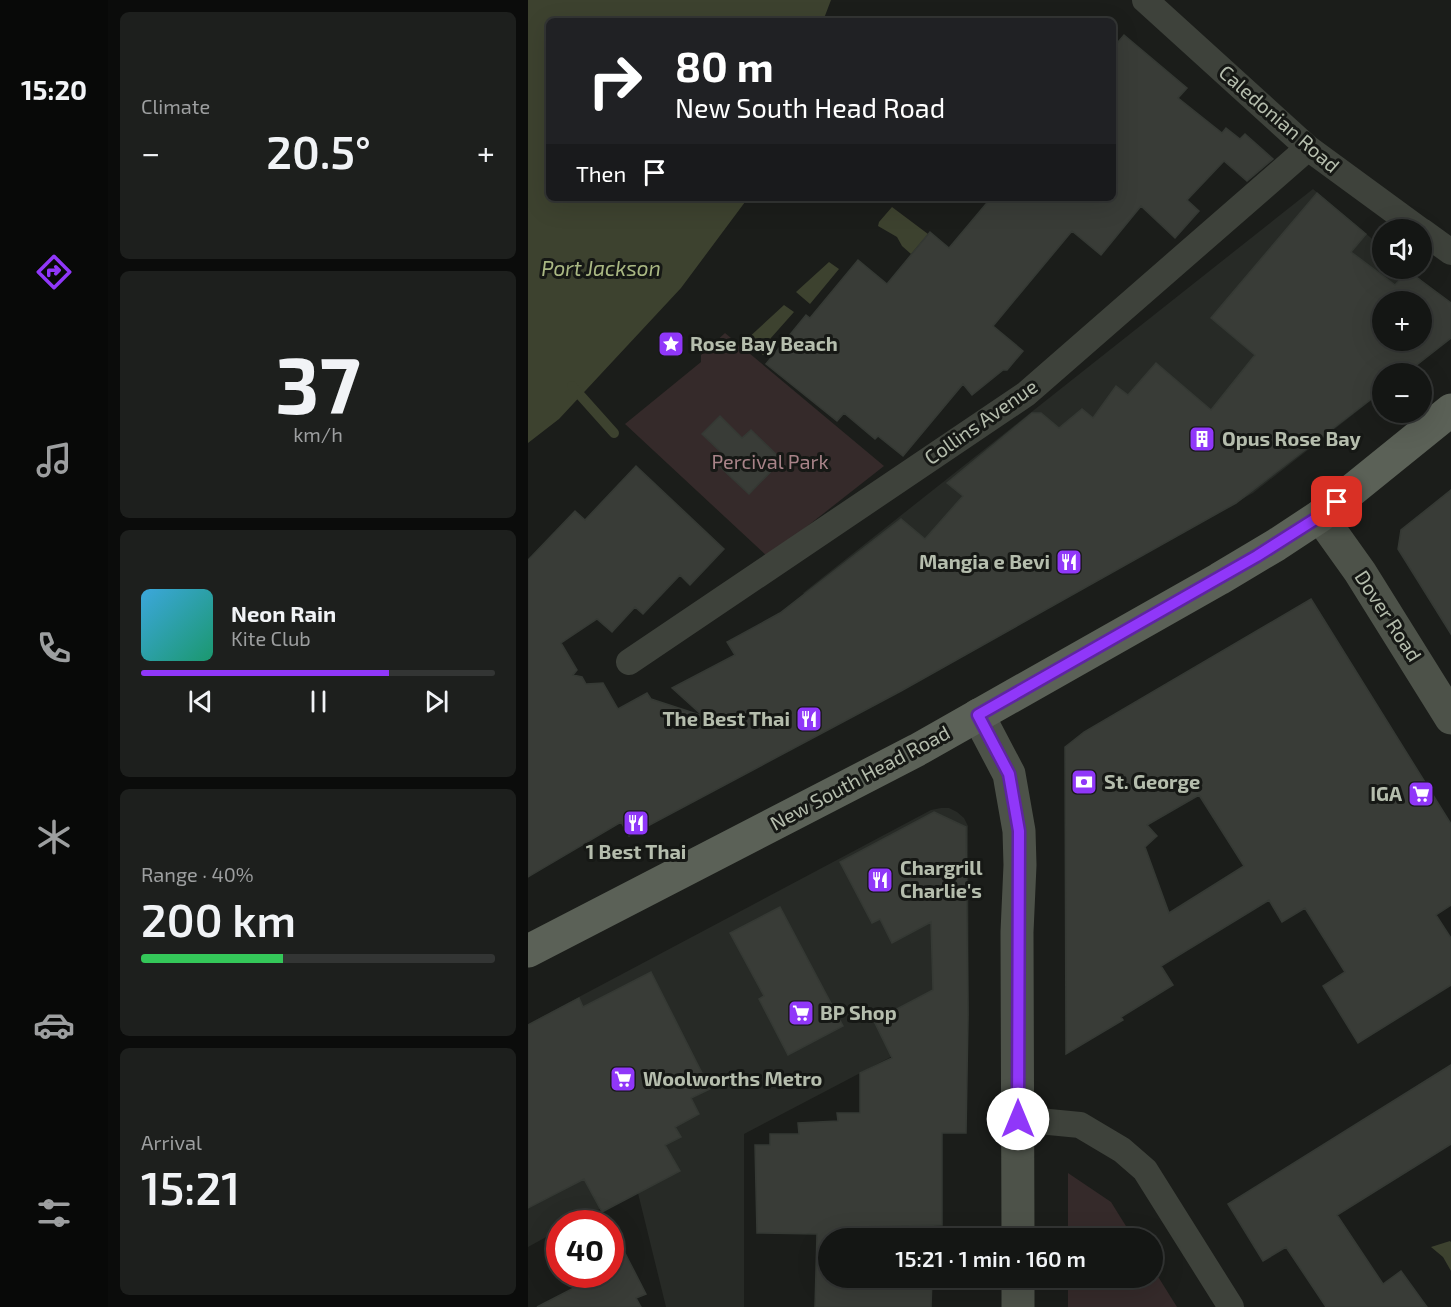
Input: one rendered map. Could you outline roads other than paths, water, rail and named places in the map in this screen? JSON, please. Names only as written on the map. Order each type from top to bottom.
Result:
[{"type":"main road","name":"New South Head Road","points":[[528,951],[917,750],[1219,579],[1320,516],[1451,410]]},
{"type":"street","name":"Caledonian Road","points":[[1145,0],[1308,148],[1406,219]]},
{"type":"street","name":"Collins Avenue","points":[[629,662],[1026,394],[1308,148]]},
{"type":"street","name":"Caledonian Road","points":[[1432,238],[1451,252]]},
{"type":"street","name":"Dover Road","points":[[1320,516],[1360,572],[1451,718]]},
{"type":"street","points":[[978,715],[1009,774],[1019,831],[1018,1228]]},
{"type":"street","points":[[1018,1119],[1080,1125],[1122,1150],[1138,1163],[1151,1179],[1231,1307]]},
{"type":"street","points":[[1018,1288],[1018,1307]]},
{"type":"water","name":"Port Jackson","points":[[528,0],[831,0],[824,18],[546,18],[546,201],[746,201],[681,288],[559,419],[528,443]]},
{"type":"water","points":[[892,207],[928,234],[911,254],[902,246],[897,237],[878,226]]},
{"type":"water","points":[[829,262],[839,269],[810,304],[796,292]]},
{"type":"water","points":[[784,305],[794,312],[770,339],[772,344],[763,355],[746,340]]},
{"type":"water","points":[[1450,1241],[1451,1271],[1443,1257],[1431,1247]]},
{"type":"waterway","points":[[572,386],[614,433]]},
{"type":"place","name":"Rose Bay Beach","points":[[671,344]]},
{"type":"place","name":"Opus Rose Bay","points":[[1202,439]]},
{"type":"place","name":"Mangia e Bevi","points":[[1069,562]]},
{"type":"place","name":"The Best Thai","points":[[809,719]]},
{"type":"place","name":"St. George","points":[[1084,782]]},
{"type":"place","name":"IGA","points":[[1421,794]]},
{"type":"place","name":"1 Best Thai","points":[[636,823]]},
{"type":"place","name":"Chargrill Charlie's","points":[[880,880]]},
{"type":"place","name":"BP Shop","points":[[801,1013]]},
{"type":"place","name":"Woolworths Metro","points":[[623,1079]]},
{"type":"park label","name":"Percival Park","points":[[770,462]]}]
